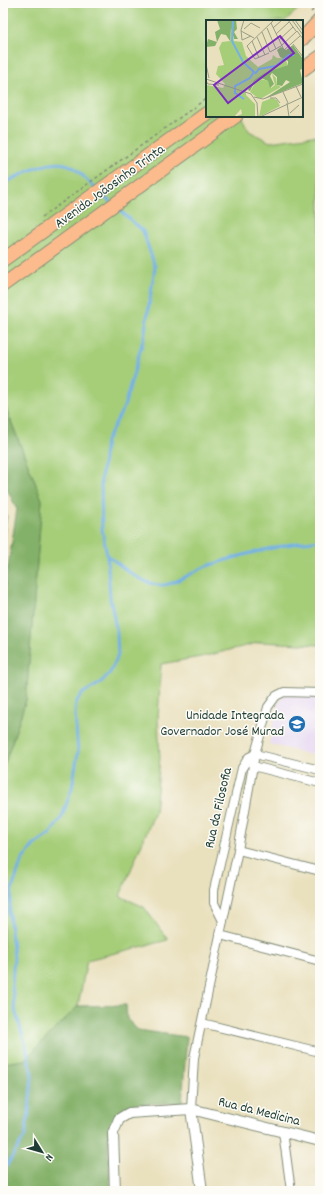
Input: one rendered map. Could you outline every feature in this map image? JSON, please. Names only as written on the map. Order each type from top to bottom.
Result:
[{"type":"main road","points":[[303,38],[320,20]]},
{"type":"main road","points":[[303,43],[320,31]]},
{"type":"main road","points":[[303,70],[320,57]]},
{"type":"main road","points":[[303,71],[320,63]]},
{"type":"main road","name":"Avenida Joãosinho Trinta","points":[[3,260],[206,113]]},
{"type":"main road","name":"Avenida Joãosinho Trinta","points":[[3,285],[235,117]]},
{"type":"street","points":[[320,692],[284,692],[276,696],[268,707],[255,754],[320,770]]},
{"type":"street","name":"Rua da Filosofia","points":[[202,1191],[191,1109],[194,1058],[238,850],[255,754]]},
{"type":"street","name":"Rua da Filosofia","points":[[223,921],[214,904],[214,890],[242,768],[249,758],[255,754]]},
{"type":"street","points":[[253,766],[320,783]]},
{"type":"street","points":[[238,850],[320,871]]},
{"type":"street","points":[[220,935],[320,961]]},
{"type":"street","points":[[202,1023],[320,1052]]},
{"type":"street","name":"Rua da Medicina","points":[[115,1191],[113,1133],[120,1120],[129,1113],[191,1109],[320,1141]]},
{"type":"street","points":[[284,1132],[290,1191]]},
{"type":"path","points":[[42,217],[206,99]]},
{"type":"shaded area","name":"Unidade Integrada Governador José Murad","points":[[285,694],[320,697],[320,757],[269,744],[278,703]]},
{"type":"green space","points":[[3,3],[305,3],[286,20],[206,20],[206,117],[242,117],[249,131],[270,142],[320,135],[320,645],[261,642],[206,656],[161,664],[158,720],[160,758],[155,812],[120,896],[144,907],[168,940],[87,960],[78,1006],[24,1061],[3,1063],[3,769],[26,700],[42,500],[3,401]]},
{"type":"green space","points":[[3,401],[42,500],[26,700],[3,769],[3,599],[17,509],[3,481]]},
{"type":"green space","points":[[3,506],[7,516],[3,538]]},
{"type":"green space","points":[[126,1005],[127,1019],[138,1030],[187,1037],[182,1103],[130,1106],[126,1107],[118,1114],[113,1123],[108,1145],[111,1191],[3,1191],[3,1063],[24,1060],[78,1006]]},
{"type":"waterway","points":[[3,184],[37,168],[56,163],[73,167],[96,188]]},
{"type":"waterway","points":[[101,193],[110,202]]},
{"type":"waterway","points":[[116,207],[143,231],[155,267],[144,337],[124,407],[106,441],[101,481],[102,529],[107,555],[125,569],[146,582],[165,585],[177,581],[207,566],[235,557],[277,547],[320,540]]},
{"type":"waterway","points":[[3,1172],[25,1136],[32,1075],[26,1046],[15,1010],[12,985],[14,957],[9,913],[12,889],[22,860],[34,845],[50,834],[62,817],[72,788],[78,752],[75,714],[76,702],[83,693],[99,684],[110,673],[118,655],[117,633],[110,598],[107,555]]},
{"type":"place","name":"Unidade Integrada Governador José Murad","points":[[297,724]]}]
